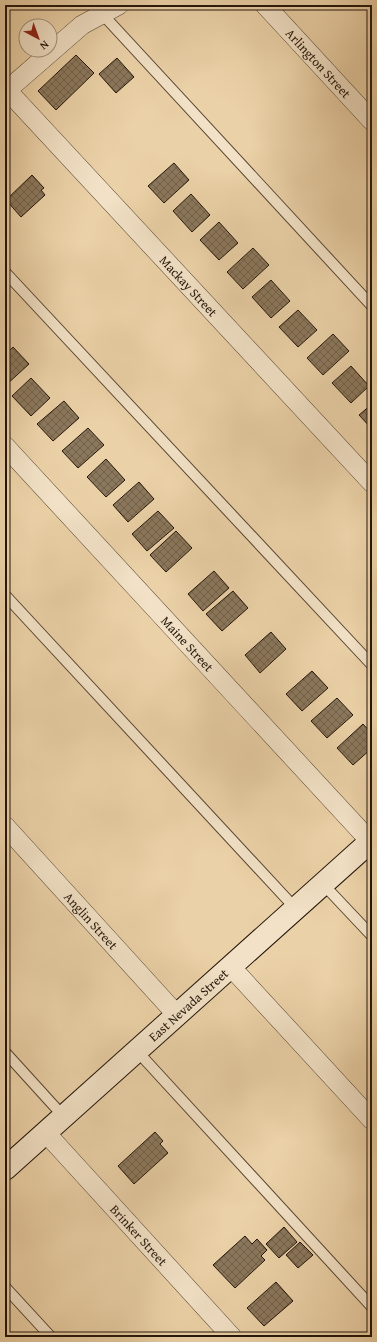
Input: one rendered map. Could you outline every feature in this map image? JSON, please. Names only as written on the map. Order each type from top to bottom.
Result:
[{"type":"street","points":[[6,90],[82,25],[98,9],[119,5]]},
{"type":"street","name":"Arlington Street","points":[[265,5],[372,121]]},
{"type":"street","name":"Mackay Street","points":[[6,90],[372,483]]},
{"type":"street","name":"Maine Street","points":[[5,446],[371,840]]},
{"type":"street","name":"Anglin Street","points":[[5,826],[177,1015]]},
{"type":"street","name":"East Nevada Street","points":[[5,1169],[371,840]]},
{"type":"street","points":[[231,967],[372,1120]]},
{"type":"street","name":"Brinker Street","points":[[46,1133],[232,1337]]},
{"type":"lane","points":[[98,9],[372,306]]},
{"type":"lane","points":[[5,272],[372,665]]},
{"type":"lane","points":[[5,595],[296,909]]},
{"type":"lane","points":[[323,884],[372,936]]},
{"type":"lane","points":[[137,1051],[372,1307]]},
{"type":"lane","points":[[5,1052],[64,1116]]},
{"type":"lane","points":[[5,1287],[51,1337]]},
{"type":"building","points":[[76,55],[94,73],[56,110],[38,91]]},
{"type":"building","points":[[117,58],[134,77],[116,93],[99,74]]},
{"type":"building","points":[[174,163],[189,180],[164,203],[148,186]]},
{"type":"building","points":[[32,175],[44,188],[41,190],[45,195],[21,217],[6,200]]},
{"type":"building","points":[[191,194],[210,215],[192,232],[173,211]]},
{"type":"building","points":[[219,222],[238,243],[219,260],[200,240]]},
{"type":"building","points":[[253,248],[269,265],[243,289],[227,272]]},
{"type":"building","points":[[271,280],[290,301],[271,318],[252,297]]},
{"type":"building","points":[[298,310],[317,330],[298,347],[279,327]]},
{"type":"building","points":[[333,334],[349,351],[323,375],[307,358]]},
{"type":"building","points":[[13,347],[29,364],[5,386],[5,355]]},
{"type":"building","points":[[351,366],[369,386],[351,403],[332,383]]},
{"type":"building","points":[[31,378],[50,398],[31,416],[12,396]]},
{"type":"building","points":[[64,401],[79,418],[53,441],[37,424]]},
{"type":"building","points":[[372,404],[372,429],[359,415]]},
{"type":"building","points":[[88,428],[104,445],[78,468],[62,451]]},
{"type":"building","points":[[106,459],[125,480],[106,497],[87,477]]},
{"type":"building","points":[[139,482],[154,499],[128,522],[113,505]]},
{"type":"building","points":[[158,511],[174,528],[147,551],[132,534]]},
{"type":"building","points":[[176,531],[192,548],[166,572],[150,555]]},
{"type":"building","points":[[214,571],[229,588],[203,611],[188,594]]},
{"type":"building","points":[[233,591],[248,608],[222,631],[206,614]]},
{"type":"building","points":[[271,632],[286,649],[260,673],[245,655]]},
{"type":"building","points":[[312,671],[328,688],[302,711],[286,694]]},
{"type":"building","points":[[337,698],[353,715],[327,738],[311,721]]},
{"type":"building","points":[[363,724],[372,734],[372,748],[353,765],[337,748]]},
{"type":"building","points":[[155,1132],[163,1141],[160,1144],[168,1153],[134,1184],[118,1166]]},
{"type":"building","points":[[284,1227],[297,1242],[279,1258],[266,1244]]},
{"type":"building","points":[[245,1236],[252,1244],[257,1239],[267,1250],[261,1256],[265,1260],[235,1288],[213,1265]]},
{"type":"building","points":[[300,1242],[313,1255],[298,1268],[286,1255]]},
{"type":"building","points":[[276,1282],[293,1301],[264,1326],[247,1308]]}]
